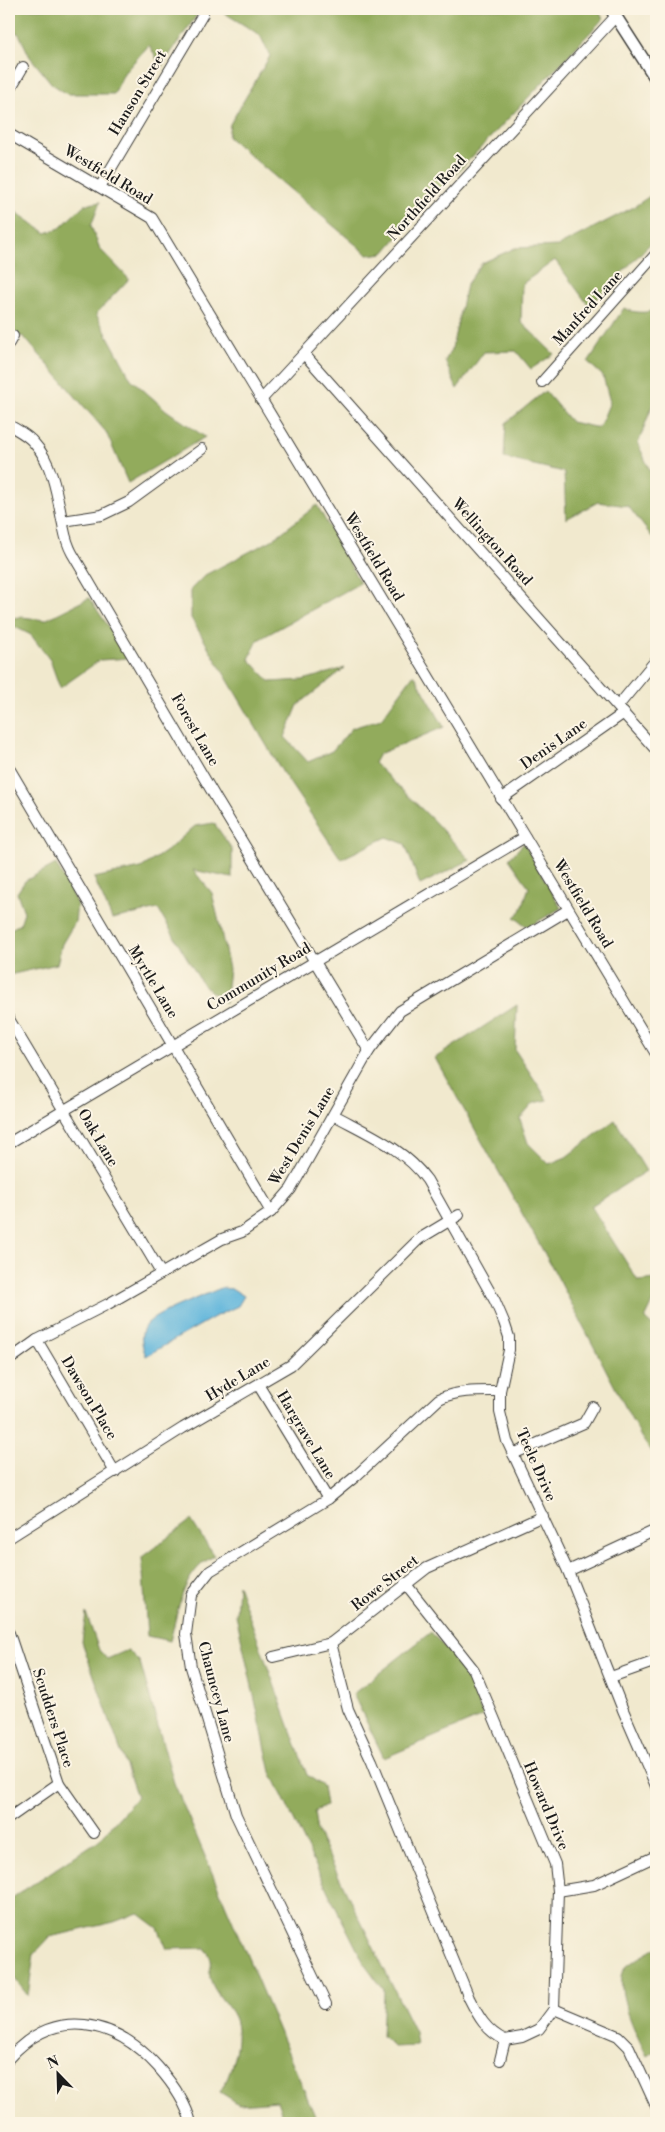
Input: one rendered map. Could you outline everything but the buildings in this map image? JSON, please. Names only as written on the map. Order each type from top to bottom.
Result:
[{"type":"street","points":[[613,12],[656,79]]},
{"type":"street","name":"Northfield Road","points":[[261,400],[305,355],[613,12]]},
{"type":"street","name":"Hanson Street","points":[[100,187],[203,14]]},
{"type":"street","points":[[9,91],[23,67]]},
{"type":"street","name":"Westfield Road","points":[[9,134],[152,218],[656,1054]]},
{"type":"street","name":"Manfred Lane","points":[[542,382],[656,254]]},
{"type":"street","name":"Wellington Road","points":[[305,355],[656,750]]},
{"type":"street","name":"Forest Lane","points":[[9,425],[33,441],[48,462],[63,521],[64,535],[72,553],[368,1051]]},
{"type":"street","points":[[63,521],[102,515],[129,502],[202,449]]},
{"type":"street","name":"Denis Lane","points":[[502,799],[621,709],[656,660]]},
{"type":"street","name":"Myrtle Lane","points":[[9,768],[271,1212]]},
{"type":"street","name":"Community Road","points":[[9,1143],[525,837]]},
{"type":"street","name":"West Denis Lane","points":[[9,1360],[37,1340],[108,1304],[222,1239],[242,1232],[271,1212],[291,1189],[368,1051],[404,1008],[568,910]]},
{"type":"street","name":"Oak Lane","points":[[9,1019],[161,1273]]},
{"type":"street","name":"Teele Drive","points":[[334,1114],[399,1152],[417,1166],[427,1180],[495,1301],[508,1336],[509,1350],[500,1391],[500,1412],[504,1427],[513,1454],[529,1484],[568,1571],[656,1786]]},
{"type":"street","name":"Hyde Lane","points":[[9,1538],[183,1428],[259,1386],[291,1365],[419,1239],[459,1215]]},
{"type":"street","name":"Dawson Place","points":[[37,1340],[115,1472]]},
{"type":"street","name":"Hargrave Lane","points":[[259,1386],[328,1499]]},
{"type":"street","name":"Chauncey Lane","points":[[326,2004],[236,1816],[191,1667],[186,1634],[190,1595],[210,1571],[328,1499],[356,1476],[439,1399],[453,1393],[474,1390],[500,1391]]},
{"type":"street","points":[[513,1454],[584,1423],[593,1407]]},
{"type":"street","name":"Rowe Street","points":[[273,1657],[331,1643],[427,1568],[543,1516]]},
{"type":"street","points":[[568,1571],[656,1530]]},
{"type":"street","name":"Howard Drive","points":[[405,1584],[474,1670],[554,1864],[558,1891],[554,2009]]},
{"type":"street","name":"Scudders Place","points":[[9,1633],[59,1783],[94,1833]]},
{"type":"street","points":[[331,1643],[348,1709],[372,1761],[469,1998],[489,2030],[505,2040],[522,2037],[539,2029],[554,2009],[618,2036],[629,2047],[656,2106]]},
{"type":"street","points":[[611,1677],[656,1661]]},
{"type":"street","points":[[9,1818],[59,1783]]},
{"type":"street","points":[[558,1891],[594,1886],[656,1856]]},
{"type":"street","points":[[9,2058],[25,2042],[45,2030],[81,2025],[109,2031],[126,2038],[149,2056],[178,2093],[190,2123]]},
{"type":"street","points":[[500,2060],[505,2040]]},
{"type":"green space","points":[[9,9],[201,9],[161,67],[149,45],[124,73],[114,94],[67,94],[52,84],[30,57],[19,34],[9,29]]},
{"type":"green space","points":[[218,9],[598,9],[603,19],[412,220],[384,253],[368,255],[228,137],[230,124],[270,56],[260,35]]},
{"type":"green space","points":[[653,194],[656,194],[656,238],[589,306],[555,260],[522,284],[521,322],[554,354],[531,369],[516,351],[484,352],[457,389],[445,361],[452,348],[466,285],[482,263],[515,248],[558,246],[632,208]]},
{"type":"green space","points":[[100,202],[91,226],[100,249],[129,279],[96,314],[131,379],[166,410],[205,437],[128,483],[106,432],[24,337],[9,333],[9,207],[46,233],[60,228],[84,205]]},
{"type":"green space","points":[[624,308],[640,312],[656,309],[656,400],[653,403],[638,444],[656,484],[656,542],[628,506],[598,502],[566,519],[564,472],[504,458],[506,423],[545,391],[571,422],[599,428],[610,402],[603,376],[588,362]]},
{"type":"green space","points":[[317,505],[360,583],[258,640],[249,659],[270,682],[303,680],[345,668],[298,705],[285,737],[308,762],[332,751],[352,728],[381,719],[414,674],[444,727],[379,754],[374,763],[430,817],[470,860],[420,885],[405,844],[387,837],[341,859],[283,773],[191,618],[191,589],[205,575],[272,540]]},
{"type":"green space","points":[[89,598],[130,658],[100,660],[60,688],[50,660],[31,635],[9,624],[9,618],[22,617],[45,620]]},
{"type":"green space","points":[[214,823],[232,849],[232,878],[193,870],[212,893],[219,922],[229,969],[225,1003],[203,985],[158,909],[112,919],[94,878],[141,868],[169,849],[195,826]]},
{"type":"green space","points":[[524,843],[561,908],[528,927],[514,917],[521,911],[529,887],[509,859]]},
{"type":"green space","points":[[56,864],[77,904],[75,922],[62,944],[57,964],[9,975],[9,930],[20,924],[24,912],[17,893],[25,881]]},
{"type":"green space","points":[[517,1005],[515,1050],[548,1100],[534,1103],[520,1119],[528,1143],[549,1164],[566,1157],[615,1120],[646,1171],[591,1206],[638,1281],[656,1279],[656,1296],[645,1319],[656,1329],[656,1459],[641,1437],[556,1274],[435,1058]]},
{"type":"green space","points":[[191,1520],[214,1556],[203,1563],[188,1581],[179,1604],[170,1641],[147,1636],[142,1557]]},
{"type":"green space","points":[[238,1585],[307,1775],[323,1786],[326,1806],[314,1812],[317,1832],[415,2032],[417,2046],[393,2047],[382,2036],[384,1990],[364,1963],[271,1772],[236,1615]]},
{"type":"green space","points":[[86,1613],[99,1650],[107,1659],[128,1650],[140,1662],[174,1783],[318,2123],[285,2123],[277,2101],[239,2104],[220,2092],[232,2066],[237,2035],[234,2017],[211,1981],[211,1959],[209,1954],[205,1948],[167,1949],[158,1928],[138,1913],[114,1922],[50,1937],[34,1954],[28,1996],[9,1971],[9,1900],[99,1840],[137,1797],[82,1642]]},
{"type":"green space","points":[[431,1632],[465,1671],[483,1716],[384,1758],[353,1694]]},
{"type":"green space","points":[[656,1948],[656,2050],[647,2056],[628,2012],[622,1986],[622,1975],[626,1967]]},
{"type":"water","points":[[221,1288],[233,1289],[244,1296],[238,1306],[216,1316],[146,1356],[142,1337],[143,1329],[150,1321]]}]
